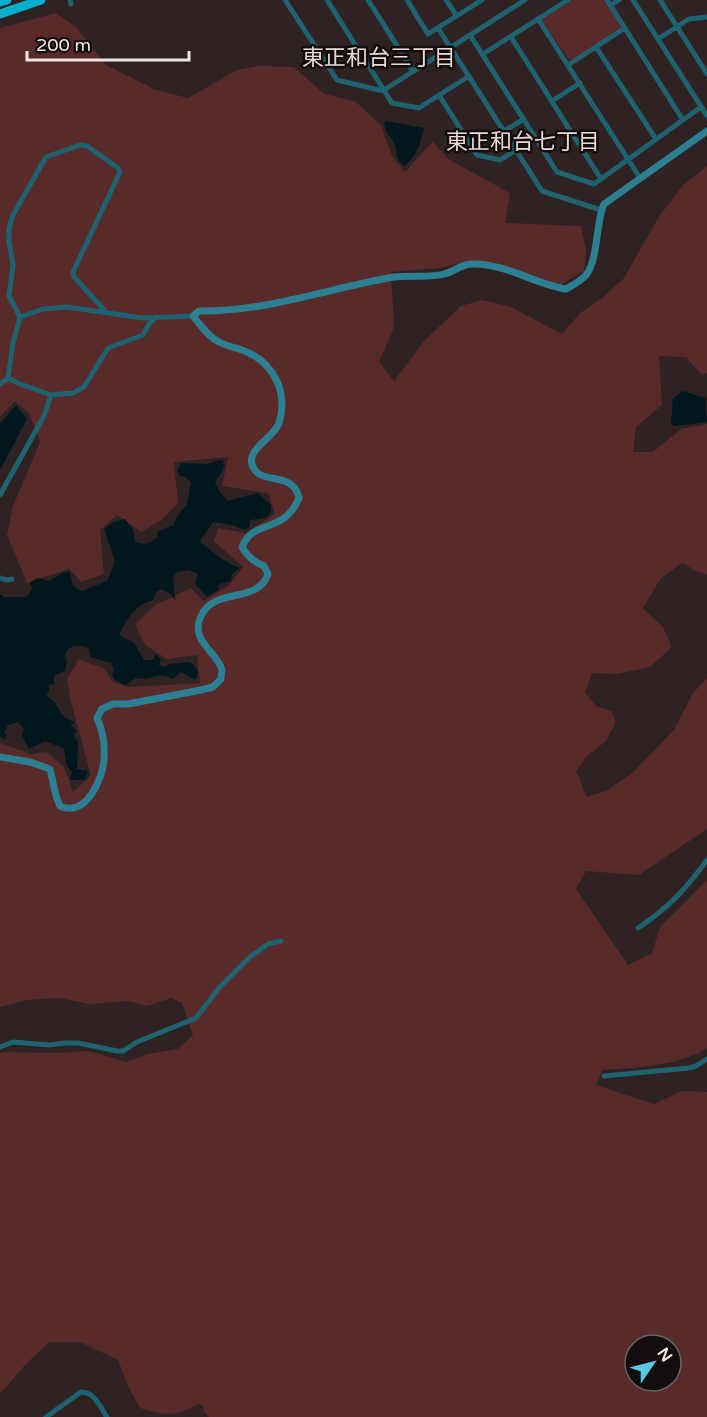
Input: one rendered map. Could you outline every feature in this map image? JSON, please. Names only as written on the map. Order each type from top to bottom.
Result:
[{"type":"highway","points":[[0,2],[7,0]]},
{"type":"highway","points":[[0,14],[41,0]]},
{"type":"street","points":[[285,0],[337,80],[379,90],[384,90],[525,0]]},
{"type":"street","points":[[327,0],[392,103],[419,108],[469,76]]},
{"type":"street","points":[[368,0],[413,71]]},
{"type":"street","points":[[406,0],[428,34],[482,0]]},
{"type":"street","points":[[446,0],[457,16]]},
{"type":"street","points":[[483,54],[568,0]]},
{"type":"street","points":[[619,0],[609,3],[683,120]]},
{"type":"street","points":[[633,0],[707,116]]},
{"type":"street","points":[[660,0],[704,62],[707,74]]},
{"type":"street","points":[[658,39],[689,19],[707,17]]},
{"type":"street","points":[[538,19],[640,178]]},
{"type":"street","points":[[438,28],[542,191],[601,210]]},
{"type":"street","points":[[568,65],[625,28]]},
{"type":"street","points":[[470,35],[557,171],[594,184],[701,107]]},
{"type":"street","points":[[511,37],[601,179]]},
{"type":"street","points":[[596,47],[656,140]]},
{"type":"street","points":[[552,101],[580,83]]},
{"type":"street","points":[[439,95],[479,157],[500,160],[516,150]]},
{"type":"street","points":[[504,131],[524,119]]},
{"type":"street","points":[[20,317],[42,309],[67,307],[142,318],[193,316],[200,311],[268,305],[394,277],[444,274],[461,265],[473,263],[515,272],[546,285],[566,289],[588,274],[604,204],[707,131]]},
{"type":"street","points":[[0,384],[8,378],[13,343],[20,317],[9,296],[13,265],[9,229],[13,215],[46,157],[80,145],[87,146],[118,168],[120,172],[73,272],[74,277],[106,312]]},
{"type":"street","points":[[0,757],[30,762],[50,769],[60,806],[71,809],[87,801],[100,781],[104,759],[104,738],[97,718],[102,709],[113,704],[165,697],[213,687],[221,679],[222,670],[200,638],[200,618],[207,607],[218,600],[256,590],[265,583],[268,574],[264,566],[245,553],[243,543],[257,530],[288,518],[299,498],[292,484],[258,473],[251,462],[253,454],[263,440],[272,435],[279,424],[282,402],[278,382],[264,361],[248,352],[218,342],[208,335],[193,316]]},
{"type":"street","points":[[8,378],[51,395],[74,393],[84,387],[108,348],[143,335],[148,324],[156,317]]},
{"type":"street","points":[[0,495],[44,416],[51,395]]},
{"type":"street","points":[[0,579],[12,579]]},
{"type":"street","points":[[638,927],[672,904],[707,860]]},
{"type":"street","points":[[0,1047],[13,1042],[49,1045],[78,1043],[123,1051],[137,1042],[196,1018],[219,988],[250,957],[268,944],[281,941]]},
{"type":"street","points":[[604,1076],[688,1068],[707,1059]]},
{"type":"street","points":[[46,1417],[81,1392],[88,1392],[107,1417]]},
{"type":"shaded area","points":[[572,0],[605,0],[621,29],[570,61],[542,21]]},
{"type":"shaded area","points":[[56,13],[76,27],[106,65],[156,90],[188,98],[237,70],[259,66],[294,67],[323,93],[356,102],[381,125],[392,156],[405,172],[433,141],[448,159],[510,193],[505,223],[581,226],[586,250],[584,271],[560,285],[514,269],[467,261],[441,268],[391,272],[394,327],[379,362],[394,381],[425,340],[461,306],[482,300],[511,307],[562,334],[580,313],[602,298],[624,278],[658,218],[683,185],[707,166],[707,373],[701,374],[686,357],[659,356],[662,405],[636,427],[633,452],[653,452],[681,429],[707,424],[707,574],[682,563],[661,578],[643,608],[663,627],[672,647],[650,667],[617,674],[592,673],[585,692],[596,706],[611,711],[616,722],[606,741],[587,756],[576,771],[587,797],[608,790],[632,773],[674,730],[693,693],[707,678],[707,829],[639,875],[586,871],[576,889],[628,965],[652,953],[660,927],[707,880],[707,1048],[670,1063],[603,1070],[596,1085],[654,1104],[682,1091],[707,1092],[707,1417],[209,1417],[204,1412],[203,1406],[198,1404],[176,1413],[163,1414],[140,1408],[118,1360],[80,1342],[49,1342],[0,1394],[0,1053],[89,1051],[126,1062],[147,1054],[178,1049],[193,1035],[182,1003],[171,998],[147,1006],[128,1001],[89,1004],[60,998],[26,1000],[0,1007],[0,743],[31,754],[47,752],[64,767],[73,792],[91,776],[70,698],[67,678],[79,659],[105,669],[112,682],[129,687],[200,683],[197,655],[167,659],[145,645],[135,625],[155,605],[191,588],[204,601],[229,585],[243,567],[214,541],[218,528],[246,533],[275,514],[268,493],[222,486],[228,457],[174,462],[178,503],[162,520],[141,532],[117,515],[100,530],[104,574],[81,582],[69,569],[27,583],[7,535],[13,506],[40,442],[29,413],[15,401],[0,417],[0,28]]},
{"type":"water","points":[[386,121],[424,128],[415,154],[404,166],[398,160],[394,143],[385,128]]},
{"type":"water","points":[[682,391],[705,398],[707,422],[674,426],[671,424],[673,399]]},
{"type":"water","points":[[16,405],[27,419],[0,470],[0,424]]},
{"type":"water","points":[[223,460],[223,467],[215,482],[228,501],[258,493],[271,505],[270,514],[265,518],[250,520],[249,528],[244,530],[233,525],[213,522],[200,541],[219,556],[240,568],[232,574],[231,581],[219,584],[218,590],[207,597],[195,584],[198,574],[188,570],[177,572],[173,578],[175,600],[161,589],[156,592],[153,600],[132,613],[119,635],[134,643],[144,660],[153,660],[155,654],[161,659],[159,666],[190,662],[198,670],[196,680],[181,672],[173,679],[164,675],[136,678],[125,685],[115,680],[111,663],[90,657],[89,649],[85,647],[69,648],[65,655],[67,661],[65,671],[54,676],[54,684],[49,685],[49,692],[46,694],[63,716],[75,722],[71,725],[77,731],[74,734],[78,741],[77,769],[88,771],[85,780],[70,780],[72,772],[67,766],[64,749],[46,741],[29,749],[22,736],[24,729],[18,722],[8,725],[4,733],[7,736],[5,740],[0,736],[0,594],[4,597],[27,597],[32,589],[30,582],[38,578],[50,581],[62,573],[70,572],[73,586],[82,591],[107,581],[115,561],[104,529],[114,522],[125,519],[133,529],[135,542],[144,544],[152,542],[157,537],[157,532],[173,525],[187,504],[191,482],[180,476],[177,471],[181,463],[208,464]]},
{"type":"district","name":"東正和台三丁目","points":[[379,57]]},
{"type":"district","name":"東正和台七丁目","points":[[523,141]]}]
